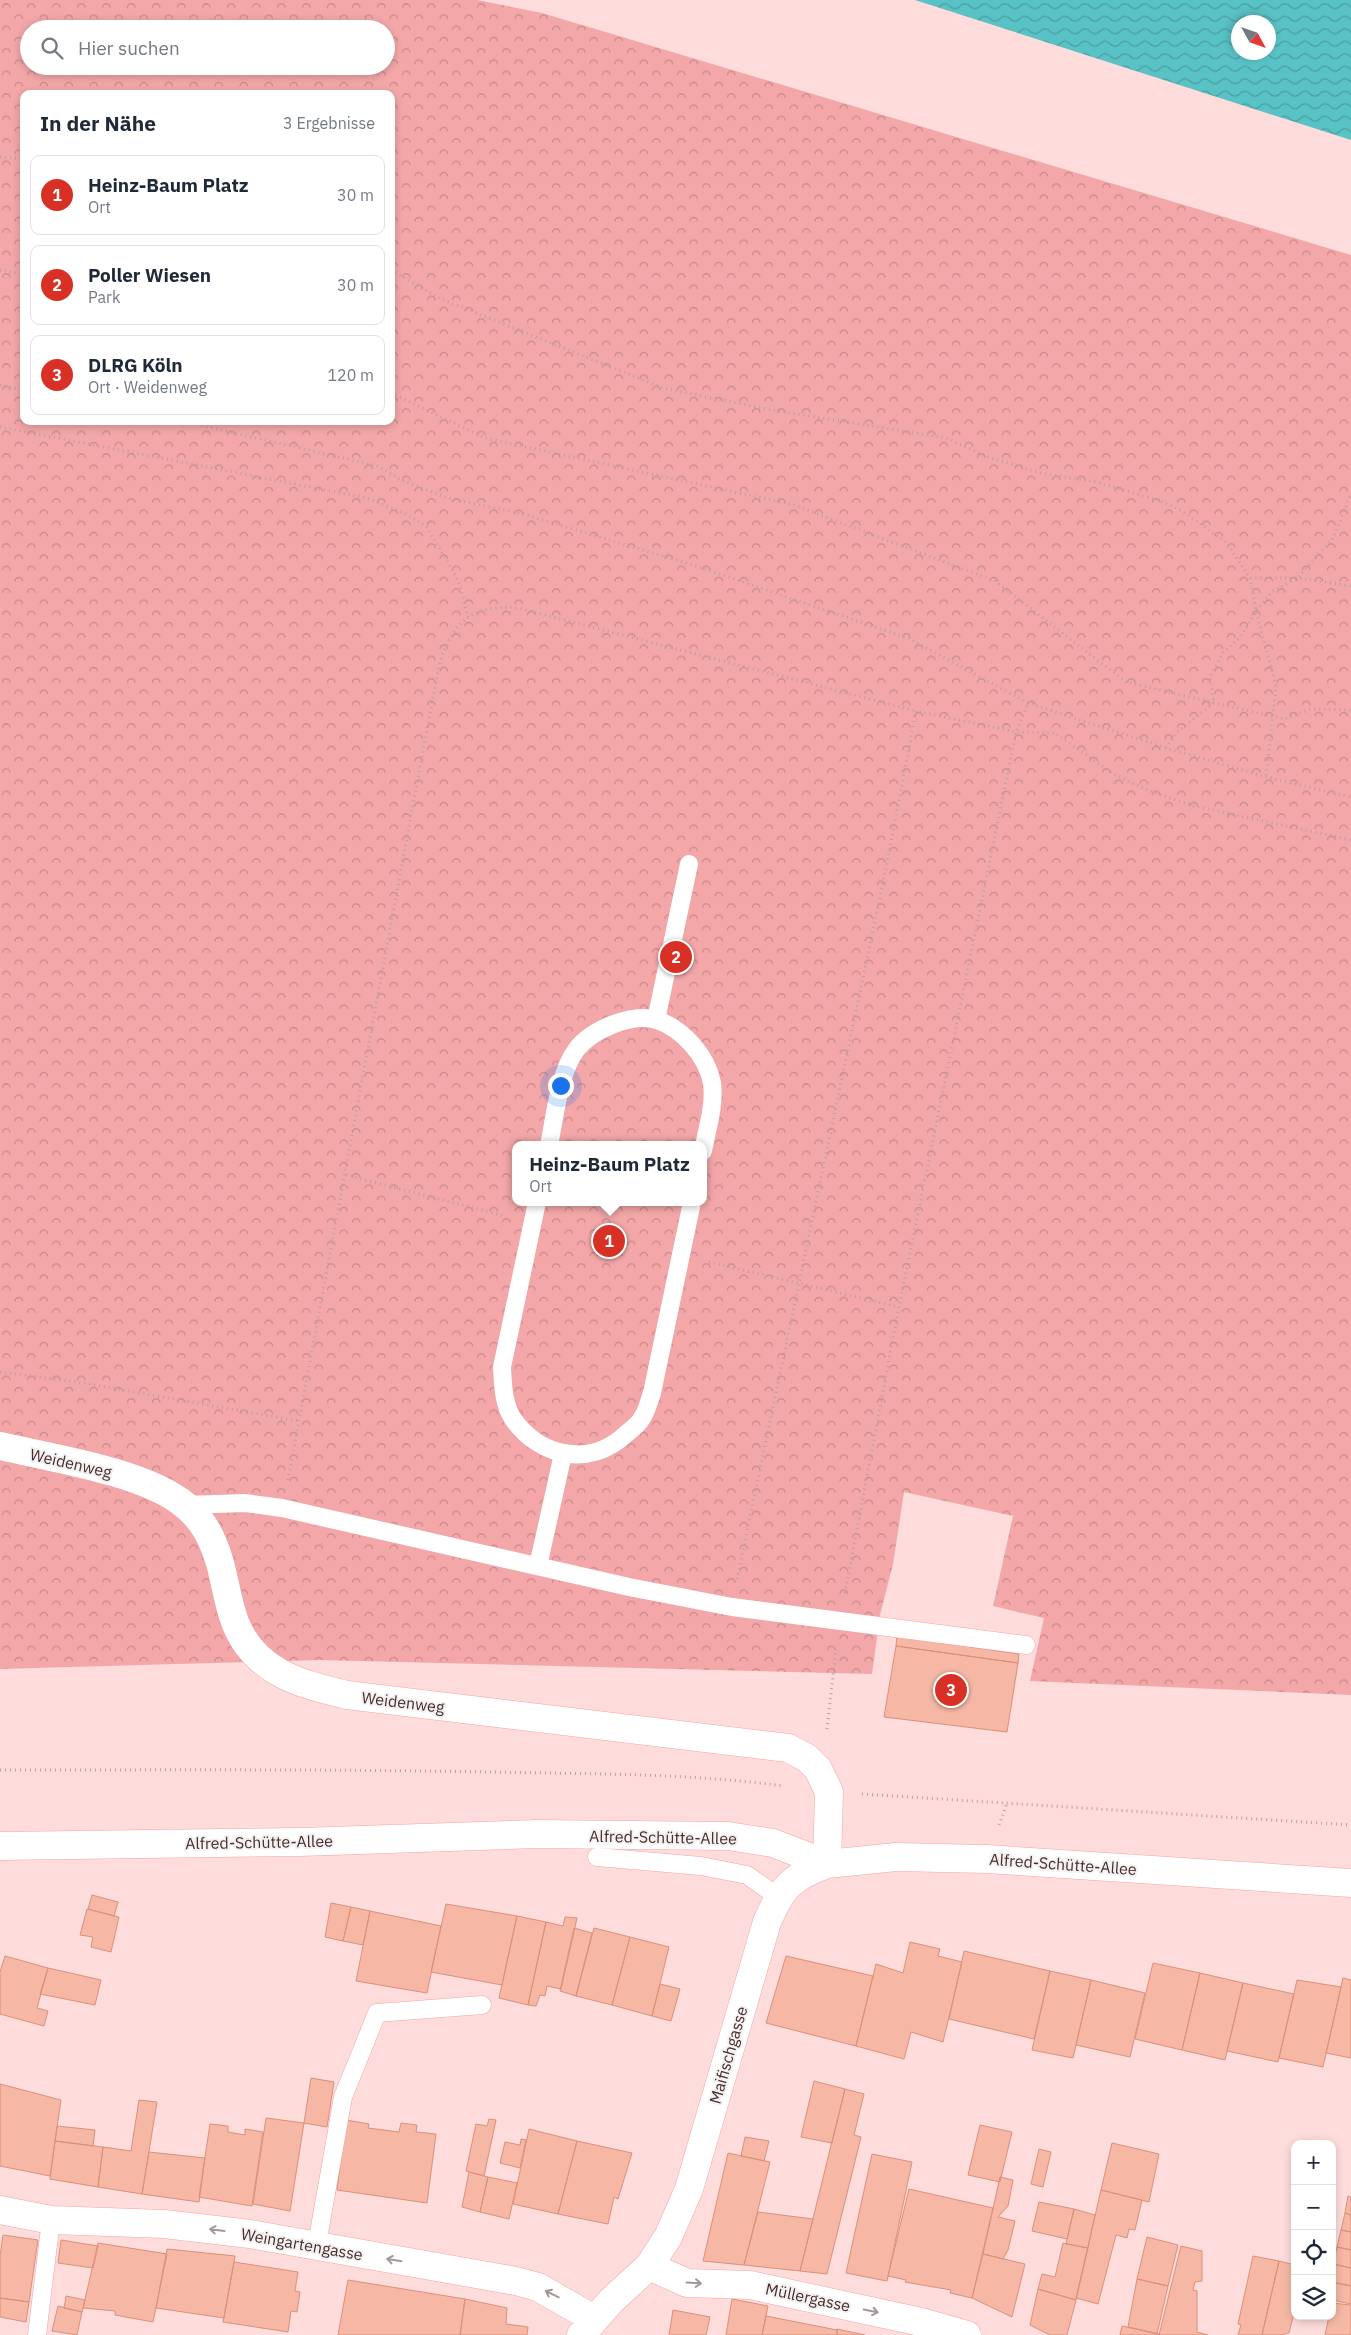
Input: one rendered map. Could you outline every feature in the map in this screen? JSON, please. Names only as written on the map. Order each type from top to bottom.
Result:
[{"type":"street","name":"Weidenweg","points":[[0,1446],[124,1475],[157,1488],[186,1505],[206,1527],[215,1547],[235,1622],[252,1650],[275,1672],[305,1685],[346,1695],[788,1748],[807,1758],[818,1769],[829,1792],[827,1864]]},
{"type":"street","name":"Alfred-Schütte-Allee","points":[[0,1846],[290,1842],[537,1834],[728,1836],[773,1843],[827,1864],[896,1857],[987,1859],[1351,1883]]},
{"type":"street","name":"Maifischgasse","points":[[588,2327],[649,2266],[668,2237],[689,2189],[767,1922],[778,1897],[792,1881],[806,1872],[827,1864]]},
{"type":"street","name":"Weingartengasse","points":[[0,2210],[51,2220],[164,2224],[250,2234],[317,2244],[368,2256],[516,2281],[538,2287],[563,2300],[588,2327]]},
{"type":"street","name":"Müllergasse","points":[[649,2266],[687,2283],[750,2285],[921,2322],[967,2335]]},
{"type":"lane","points":[[656,1020],[689,864]]},
{"type":"lane","points":[[550,1141],[564,1076],[576,1050],[598,1030],[626,1020],[656,1020],[682,1033],[703,1057],[712,1083],[711,1110],[705,1141]]},
{"type":"lane","points":[[536,1206],[502,1367],[504,1394],[512,1418],[537,1443],[563,1454],[594,1454],[619,1441],[642,1420],[652,1393],[691,1206]]},
{"type":"lane","points":[[538,1566],[563,1454]]},
{"type":"lane","points":[[186,1505],[245,1503],[282,1508],[629,1587],[732,1607],[1026,1645]]},
{"type":"lane","points":[[597,1857],[701,1866],[747,1875],[778,1897]]},
{"type":"lane","points":[[317,2244],[343,2097],[377,2013],[482,2005]]},
{"type":"lane","points":[[37,2335],[51,2220]]},
{"type":"path","points":[[0,157],[20,159]]},
{"type":"path","points":[[0,270],[20,273]]},
{"type":"path","points":[[395,272],[439,298],[663,388],[766,409],[946,438],[997,460],[1041,473],[1096,482],[1161,501],[1182,511],[1226,542],[1250,578],[1256,611],[1276,686],[1266,777]]},
{"type":"path","points":[[0,385],[20,389]]},
{"type":"path","points":[[395,395],[485,438],[794,506],[995,581],[1126,682],[1284,719],[1312,708],[1351,710]]},
{"type":"path","points":[[199,425],[378,466],[400,480],[448,498],[523,514],[696,566],[910,639],[1028,703],[1166,748],[1266,777],[1351,797]]},
{"type":"path","points":[[0,427],[367,498],[404,513],[426,526],[460,586],[468,617]]},
{"type":"path","points":[[1214,703],[1210,677],[1223,653],[1241,636],[1256,611],[1273,591],[1298,578],[1333,538],[1351,494]]},
{"type":"path","points":[[1250,578],[1298,578],[1351,586]]},
{"type":"path","points":[[282,1508],[346,1176],[439,665],[450,635],[457,625],[468,617],[492,608],[518,608],[916,711],[1016,732],[1055,733],[1112,773],[1148,790],[1194,806],[1351,840]]},
{"type":"path","points":[[827,1730],[839,1621],[900,1308],[1016,732],[1028,703]]},
{"type":"path","points":[[1166,748],[1177,732],[1214,703]]},
{"type":"path","points":[[732,1607],[886,868],[916,711]]},
{"type":"path","points":[[346,1176],[532,1223]]},
{"type":"path","points":[[682,1256],[900,1308]]},
{"type":"path","points":[[0,1372],[83,1383],[300,1422]]},
{"type":"path","points":[[0,1770],[302,1769],[740,1780],[829,1792],[1351,1825]]},
{"type":"green space","points":[[0,0],[477,0],[542,13],[1351,255],[1351,1695],[1030,1681],[1044,1618],[993,1606],[1013,1516],[904,1492],[893,1564],[880,1615],[872,1674],[320,1660],[0,1669]]},
{"type":"water","points":[[915,0],[1351,0],[1351,140]]},
{"type":"building","points":[[897,1636],[1019,1654],[1018,1663],[896,1646]]},
{"type":"building","points":[[896,1646],[1018,1663],[1007,1732],[884,1717]]},
{"type":"building","points":[[92,1895],[118,1902],[114,1916],[88,1909]]},
{"type":"building","points":[[331,1903],[351,1907],[343,1941],[325,1937]]},
{"type":"building","points":[[446,1904],[517,1916],[502,1985],[431,1972]]},
{"type":"building","points":[[351,1907],[370,1911],[363,1945],[343,1941]]},
{"type":"building","points":[[87,1909],[119,1917],[111,1952],[91,1947],[93,1937],[80,1935]]},
{"type":"building","points":[[370,1911],[441,1926],[427,1993],[356,1981]]},
{"type":"building","points":[[517,1916],[546,1922],[528,2005],[499,1998]]},
{"type":"building","points":[[565,1917],[577,1918],[561,1989],[547,1986],[545,1996],[540,1995],[536,2006],[528,2005],[546,1922],[563,1926]]},
{"type":"building","points":[[574,1928],[592,1933],[576,1996],[560,1991]]},
{"type":"building","points":[[594,1928],[630,1937],[612,2005],[576,1996]]},
{"type":"building","points":[[630,1937],[669,1947],[652,2016],[612,2005]]},
{"type":"building","points":[[910,1942],[940,1949],[938,1956],[962,1962],[943,2042],[911,2032],[904,2059],[856,2046],[876,1964],[903,1973]]},
{"type":"building","points":[[964,1951],[1050,1971],[1034,2039],[949,2019]]},
{"type":"building","points":[[5,1956],[48,1968],[37,2008],[48,2011],[44,2026],[0,2014],[0,1972]]},
{"type":"building","points":[[786,1956],[873,1976],[856,2046],[766,2023]]},
{"type":"building","points":[[1153,1963],[1200,1973],[1182,2050],[1135,2039]]},
{"type":"building","points":[[48,1968],[101,1980],[95,2005],[40,1994]]},
{"type":"building","points":[[1050,1971],[1091,1980],[1073,2058],[1032,2050]]},
{"type":"building","points":[[1200,1973],[1243,1983],[1225,2060],[1182,2050]]},
{"type":"building","points":[[1343,1978],[1351,1980],[1351,2058],[1326,2053]]},
{"type":"building","points":[[1091,1980],[1145,1993],[1130,2057],[1076,2045]]},
{"type":"building","points":[[1297,1980],[1341,1987],[1323,2067],[1279,2058]]},
{"type":"building","points":[[1243,1983],[1294,1994],[1278,2062],[1227,2051]]},
{"type":"building","points":[[660,1984],[680,1989],[671,2021],[652,2016]]},
{"type":"building","points":[[311,2078],[334,2082],[327,2127],[304,2123]]},
{"type":"building","points":[[814,2081],[845,2089],[832,2143],[801,2137]]},
{"type":"building","points":[[0,2084],[61,2100],[50,2176],[0,2166]]},
{"type":"building","points":[[845,2089],[864,2094],[854,2135],[861,2137],[827,2274],[800,2271]]},
{"type":"building","points":[[139,2100],[157,2102],[142,2194],[98,2187],[103,2147],[131,2151]]},
{"type":"building","points":[[266,2118],[304,2123],[290,2211],[253,2204]]},
{"type":"building","points":[[489,2119],[496,2120],[484,2176],[466,2171],[476,2124],[487,2126]]},
{"type":"building","points":[[346,2120],[369,2124],[368,2128],[399,2132],[401,2123],[417,2125],[416,2132],[436,2134],[427,2203],[337,2190]]},
{"type":"building","points":[[210,2124],[228,2126],[228,2132],[245,2135],[245,2129],[263,2132],[252,2206],[199,2197]]},
{"type":"building","points":[[980,2125],[1012,2132],[1000,2182],[968,2175]]},
{"type":"building","points":[[57,2126],[95,2130],[93,2146],[55,2141]]},
{"type":"building","points":[[529,2129],[577,2141],[558,2214],[513,2204]]},
{"type":"building","points":[[745,2137],[769,2141],[764,2161],[741,2156]]},
{"type":"building","points":[[521,2139],[526,2140],[520,2168],[500,2163],[505,2142],[520,2145]]},
{"type":"building","points":[[55,2141],[103,2147],[98,2187],[50,2179]]},
{"type":"building","points":[[577,2141],[632,2153],[618,2199],[614,2197],[608,2224],[558,2214]]},
{"type":"building","points":[[1112,2143],[1159,2154],[1149,2202],[1101,2190]]},
{"type":"building","points":[[1039,2149],[1051,2152],[1043,2187],[1031,2184]]},
{"type":"building","points":[[149,2152],[205,2158],[199,2202],[142,2194]]},
{"type":"building","points":[[728,2153],[770,2162],[744,2265],[703,2261]]},
{"type":"building","points":[[872,2154],[912,2162],[887,2281],[846,2273]]},
{"type":"building","points":[[469,2172],[488,2177],[480,2212],[462,2207]]},
{"type":"building","points":[[488,2177],[517,2183],[509,2219],[480,2212]]},
{"type":"building","points":[[1000,2177],[1013,2180],[1008,2206],[998,2217],[1015,2221],[1008,2250],[1003,2259],[983,2254]]},
{"type":"building","points":[[909,2189],[993,2208],[972,2298],[950,2293],[951,2290],[905,2282],[906,2280],[888,2276]]},
{"type":"building","points":[[1101,2190],[1142,2200],[1135,2230],[1129,2229],[1127,2238],[1116,2235],[1098,2304],[1076,2298]]},
{"type":"building","points":[[1348,2196],[1351,2197],[1351,2215],[1345,2213]]},
{"type":"building","points":[[1039,2202],[1074,2209],[1067,2239],[1032,2231]]},
{"type":"building","points":[[1074,2209],[1095,2215],[1088,2248],[1066,2244]]},
{"type":"building","points":[[758,2212],[813,2219],[800,2271],[744,2265]]},
{"type":"building","points":[[1345,2213],[1351,2215],[1351,2232],[1341,2230]]},
{"type":"building","points":[[1341,2230],[1351,2232],[1351,2250],[1337,2247]]},
{"type":"building","points":[[3,2235],[38,2240],[29,2302],[0,2298],[0,2256]]},
{"type":"building","points":[[1147,2237],[1178,2245],[1168,2286],[1137,2279]]},
{"type":"building","points":[[61,2240],[98,2246],[93,2268],[58,2263]]},
{"type":"building","points":[[98,2243],[167,2254],[153,2322],[115,2315],[115,2311],[83,2308]]},
{"type":"building","points":[[1063,2243],[1088,2248],[1076,2300],[1038,2289],[1042,2274],[1055,2277]]},
{"type":"building","points":[[1181,2246],[1202,2251],[1202,2281],[1195,2282],[1193,2290],[1197,2291],[1197,2332],[1208,2335],[1159,2335]]},
{"type":"building","points":[[1337,2247],[1351,2250],[1351,2268],[1336,2265]]},
{"type":"building","points":[[167,2249],[235,2256],[224,2318],[156,2308]]},
{"type":"building","points":[[983,2254],[1025,2264],[1012,2317],[972,2298]]},
{"type":"building","points":[[1253,2256],[1279,2261],[1262,2335],[1238,2335],[1241,2325],[1238,2324]]},
{"type":"building","points":[[1279,2261],[1291,2264],[1292,2320],[1289,2333],[1262,2335]]},
{"type":"building","points":[[234,2262],[298,2272],[295,2291],[300,2292],[297,2312],[291,2311],[288,2332],[223,2322]]},
{"type":"building","points":[[1336,2265],[1351,2268],[1351,2286],[1336,2283]]},
{"type":"building","points":[[1137,2279],[1168,2286],[1157,2334],[1128,2327]]},
{"type":"building","points":[[348,2280],[465,2299],[460,2335],[338,2335]]},
{"type":"building","points":[[1336,2283],[1351,2286],[1351,2304],[1336,2301]]},
{"type":"building","points":[[1038,2289],[1076,2300],[1067,2335],[1050,2335],[1030,2325]]},
{"type":"building","points":[[66,2296],[85,2300],[82,2312],[64,2308]]},
{"type":"building","points":[[0,2298],[29,2302],[26,2322],[0,2317]]},
{"type":"building","points":[[465,2299],[507,2308],[506,2324],[528,2327],[527,2335],[460,2335]]},
{"type":"building","points":[[732,2299],[768,2306],[762,2335],[726,2335]]},
{"type":"building","points":[[1336,2303],[1351,2305],[1351,2335],[1325,2335],[1328,2320],[1336,2320]]},
{"type":"building","points":[[58,2306],[82,2312],[77,2335],[52,2331]]},
{"type":"building","points":[[673,2310],[710,2317],[706,2335],[669,2335]]},
{"type":"building","points":[[766,2316],[837,2330],[837,2335],[762,2335]]},
{"type":"building","points":[[1122,2326],[1160,2334],[1120,2335]]},
{"type":"building","points":[[837,2329],[865,2335],[837,2335]]},
{"type":"place","name":"Poller Wiesen","points":[[676,957]]},
{"type":"place","name":"Heinz-Baum Platz","points":[[609,1241]]},
{"type":"place","name":"DLRG Köln","points":[[951,1690]]}]
